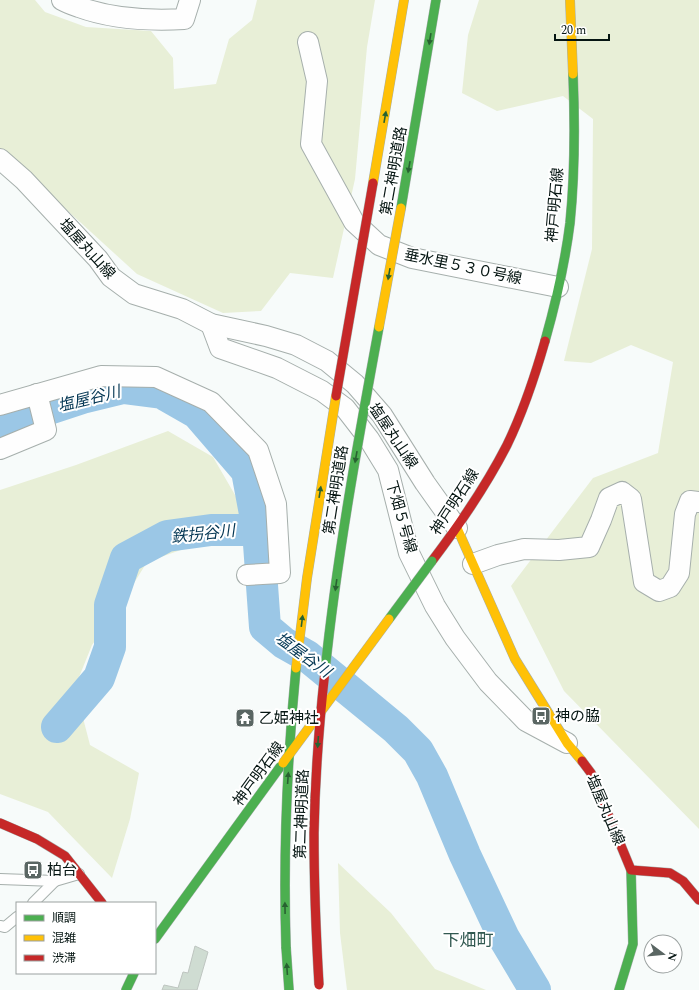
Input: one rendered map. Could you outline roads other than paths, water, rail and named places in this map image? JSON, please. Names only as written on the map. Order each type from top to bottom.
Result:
[{"type":"main road","name":"第二神明道路","points":[[319,988],[315,921],[314,855],[316,781],[322,698],[339,560],[354,466],[401,208],[436,0]]},
{"type":"main road","name":"神戸明石線","points":[[156,938],[457,528],[483,489],[505,448],[537,369],[558,287],[567,244],[574,145],[574,71],[570,0]]},
{"type":"main road","name":"第二神明道路","points":[[289,990],[286,947],[284,865],[292,711],[300,633],[325,461],[404,3]]},
{"type":"main road","name":"塩屋丸山線","points":[[457,528],[515,658],[567,743],[591,773],[631,870],[633,944],[619,990]]},
{"type":"main road","points":[[0,823],[38,839],[65,856],[101,902]]},
{"type":"main road","points":[[631,870],[670,873],[683,881],[699,900]]},
{"type":"main road","points":[[126,990],[134,974]]},
{"type":"street","points":[[62,0],[85,9],[109,8],[164,20],[184,18],[190,0]]},
{"type":"street","name":"垂水里５３０号線","points":[[308,42],[317,81],[311,144],[354,222],[379,245],[412,258],[558,287]]},
{"type":"street","name":"塩屋丸山線","points":[[0,159],[24,180],[98,259],[110,277],[134,294],[182,309],[211,324],[266,336],[296,345],[327,361],[355,384],[382,415],[424,483],[457,528]]},
{"type":"street","name":"下畑５号線","points":[[211,324],[220,348],[277,368],[322,391],[345,408],[369,439],[388,470],[410,553],[434,606],[455,638],[488,682],[526,721],[567,743]]},
{"type":"street","points":[[0,405],[101,376],[156,377],[211,402],[258,450],[276,504],[280,573],[247,575]]},
{"type":"street","points":[[0,449],[46,430],[37,394]]},
{"type":"street","points":[[473,564],[524,548],[559,550],[589,546],[609,498],[622,492],[631,498],[644,582],[658,591],[670,587],[680,573],[685,514],[690,501],[699,502]]},
{"type":"lane","points":[[0,879],[55,881],[79,874]]},
{"type":"lane","points":[[34,902],[55,881]]},
{"type":"lane","points":[[0,926],[5,927],[16,918]]},
{"type":"waterway","name":"塩屋谷川","points":[[0,425],[82,398],[123,388],[162,393],[197,413],[247,471],[258,530],[265,627],[284,643],[307,656],[396,729],[418,751],[432,776],[465,855],[504,938],[535,990]]},
{"type":"waterway","name":"鉄拐谷川","points":[[57,727],[99,678],[110,647],[110,605],[126,558],[167,536],[211,530],[258,530]]},
{"type":"place","name":"神の脇","points":[[541,716]]},
{"type":"place","name":"乙姫神社","points":[[245,718]]},
{"type":"place","name":"柏台","points":[[33,870]]},
{"type":"district","name":"下畑町","points":[[468,941]]}]
